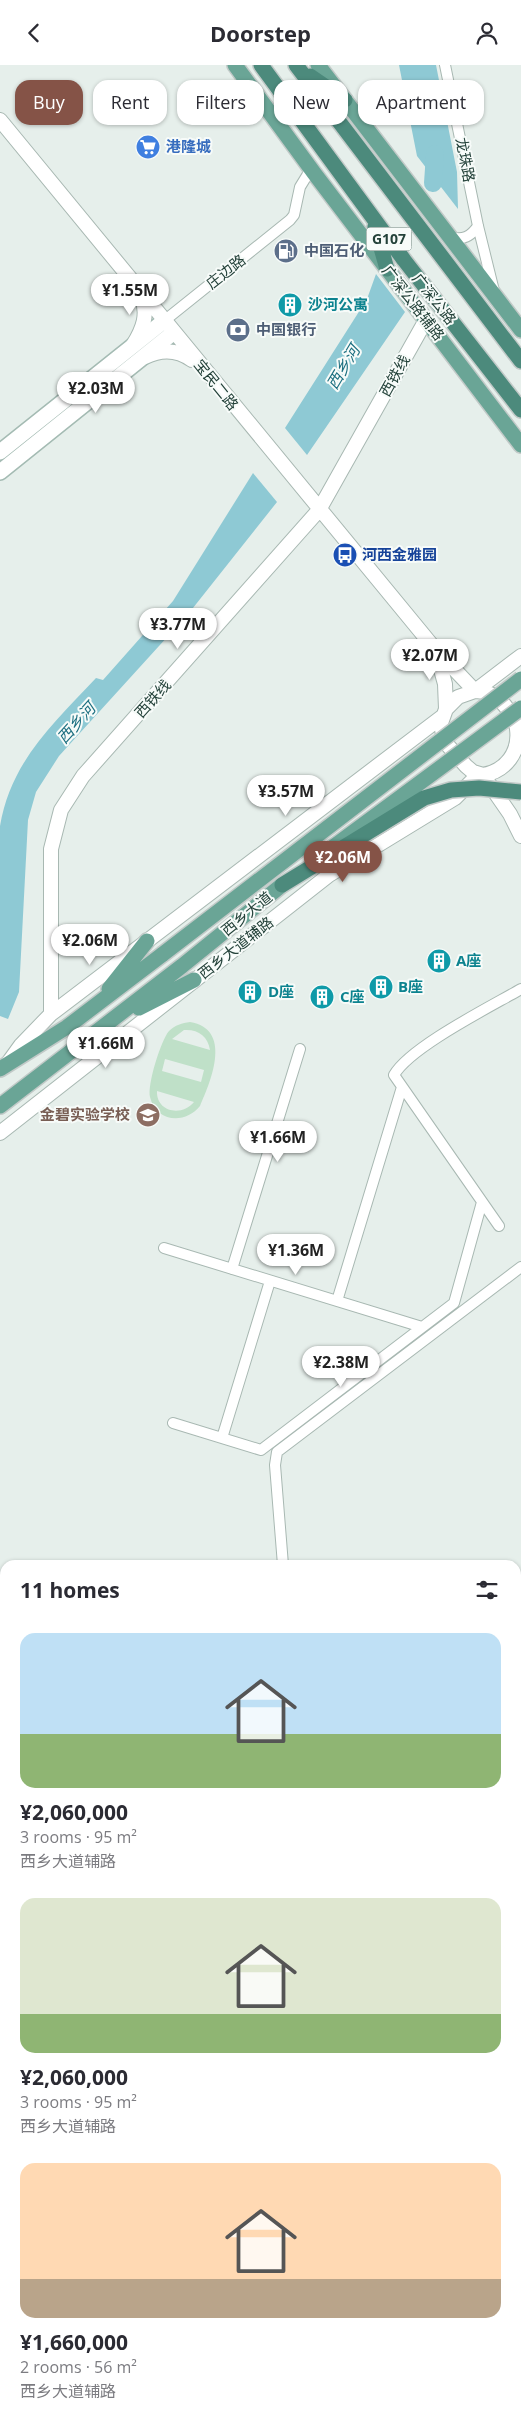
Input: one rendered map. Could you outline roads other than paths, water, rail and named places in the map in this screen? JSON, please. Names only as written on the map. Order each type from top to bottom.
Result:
[{"type":"highway","name":"广深公路","points":[[261,65],[373,218],[521,410]]},
{"type":"highway","name":"广深公路","points":[[298,66],[521,361]]},
{"type":"highway","points":[[298,66],[317,80]]},
{"type":"highway","points":[[373,218],[387,269]]},
{"type":"highway","points":[[282,885],[424,798],[451,789],[479,788],[521,792]]},
{"type":"main road","name":"广深公路辅路","points":[[235,65],[311,169],[521,445]]},
{"type":"main road","points":[[318,65],[330,80]]},
{"type":"main road","points":[[348,104],[521,330]]},
{"type":"main road","name":"庄边路","points":[[0,452],[169,327]]},
{"type":"main road","name":"庄边路","points":[[0,472],[135,353]]},
{"type":"main road","name":"西乡大道","points":[[4,1066],[67,1027],[521,679]]},
{"type":"main road","name":"西乡大道","points":[[0,1106],[282,885],[521,708]]},
{"type":"main road","points":[[95,1006],[147,941]]},
{"type":"main road","points":[[106,1024],[194,980]]},
{"type":"street","name":"龙珠路","points":[[445,65],[478,226],[496,297]]},
{"type":"street","name":"宝民二路","points":[[0,120],[201,367],[435,649],[475,691],[495,695],[509,713],[519,732]]},
{"type":"street","name":"庄边路","points":[[169,327],[290,220],[294,215],[300,187],[311,169]]},
{"type":"street","points":[[451,237],[458,239],[466,238],[478,226]]},
{"type":"street","points":[[136,286],[145,311],[144,323],[135,353],[172,351],[190,358],[201,367]]},
{"type":"street","name":"西铁线","points":[[51,1013],[51,849],[57,821],[68,797],[83,776],[319,510],[426,320]]},
{"type":"street","name":"宝民二路","points":[[435,649],[445,684],[444,712],[441,723],[444,741],[466,766],[481,775],[501,800],[521,836]]},
{"type":"street","points":[[4,1066],[51,1013],[444,712],[458,697],[475,691],[521,656]]},
{"type":"street","name":"西乡大道辅路","points":[[0,1133],[329,875],[455,797],[481,775],[496,771],[512,757],[519,732]]},
{"type":"street","points":[[455,797],[478,794],[501,800]]},
{"type":"street","points":[[499,1226],[394,1075],[400,1065],[418,1051],[521,989]]},
{"type":"street","points":[[232,1269],[300,1049]]},
{"type":"street","points":[[336,1301],[402,1087]]},
{"type":"street","points":[[173,1423],[261,1450],[454,1303],[482,1203]]},
{"type":"street","points":[[164,1248],[422,1327]]},
{"type":"street","points":[[283,1560],[275,1465],[276,1452],[521,1267]]},
{"type":"street","points":[[222,1438],[270,1281]]},
{"type":"water","points":[[399,65],[436,65],[439,80],[402,80]]},
{"type":"water","points":[[411,125],[448,125],[457,172],[458,209],[417,156]]},
{"type":"water","points":[[376,274],[405,312],[307,455],[285,428],[367,299]]},
{"type":"water","points":[[253,473],[277,502],[189,613],[59,756],[36,792],[28,820],[19,992],[8,1019],[0,1016],[0,826],[14,782],[36,745],[64,711],[96,678],[103,680],[173,601]]},
{"type":"waterway","name":"西乡河","points":[[433,183],[435,154]]},
{"type":"place","name":"港隆城","points":[[148,147]]},
{"type":"place","name":"中国石化","points":[[286,251]]},
{"type":"place","name":"沙河公寓","points":[[290,305]]},
{"type":"place","name":"中国银行","points":[[238,330]]},
{"type":"place","name":"河西金雅园","points":[[345,555]]},
{"type":"place","name":"A座","points":[[439,961]]},
{"type":"place","name":"B座","points":[[381,987]]},
{"type":"place","name":"D座","points":[[250,992]]},
{"type":"place","name":"C座","points":[[322,997]]},
{"type":"place","name":"金碧实验学校","points":[[148,1115]]}]
